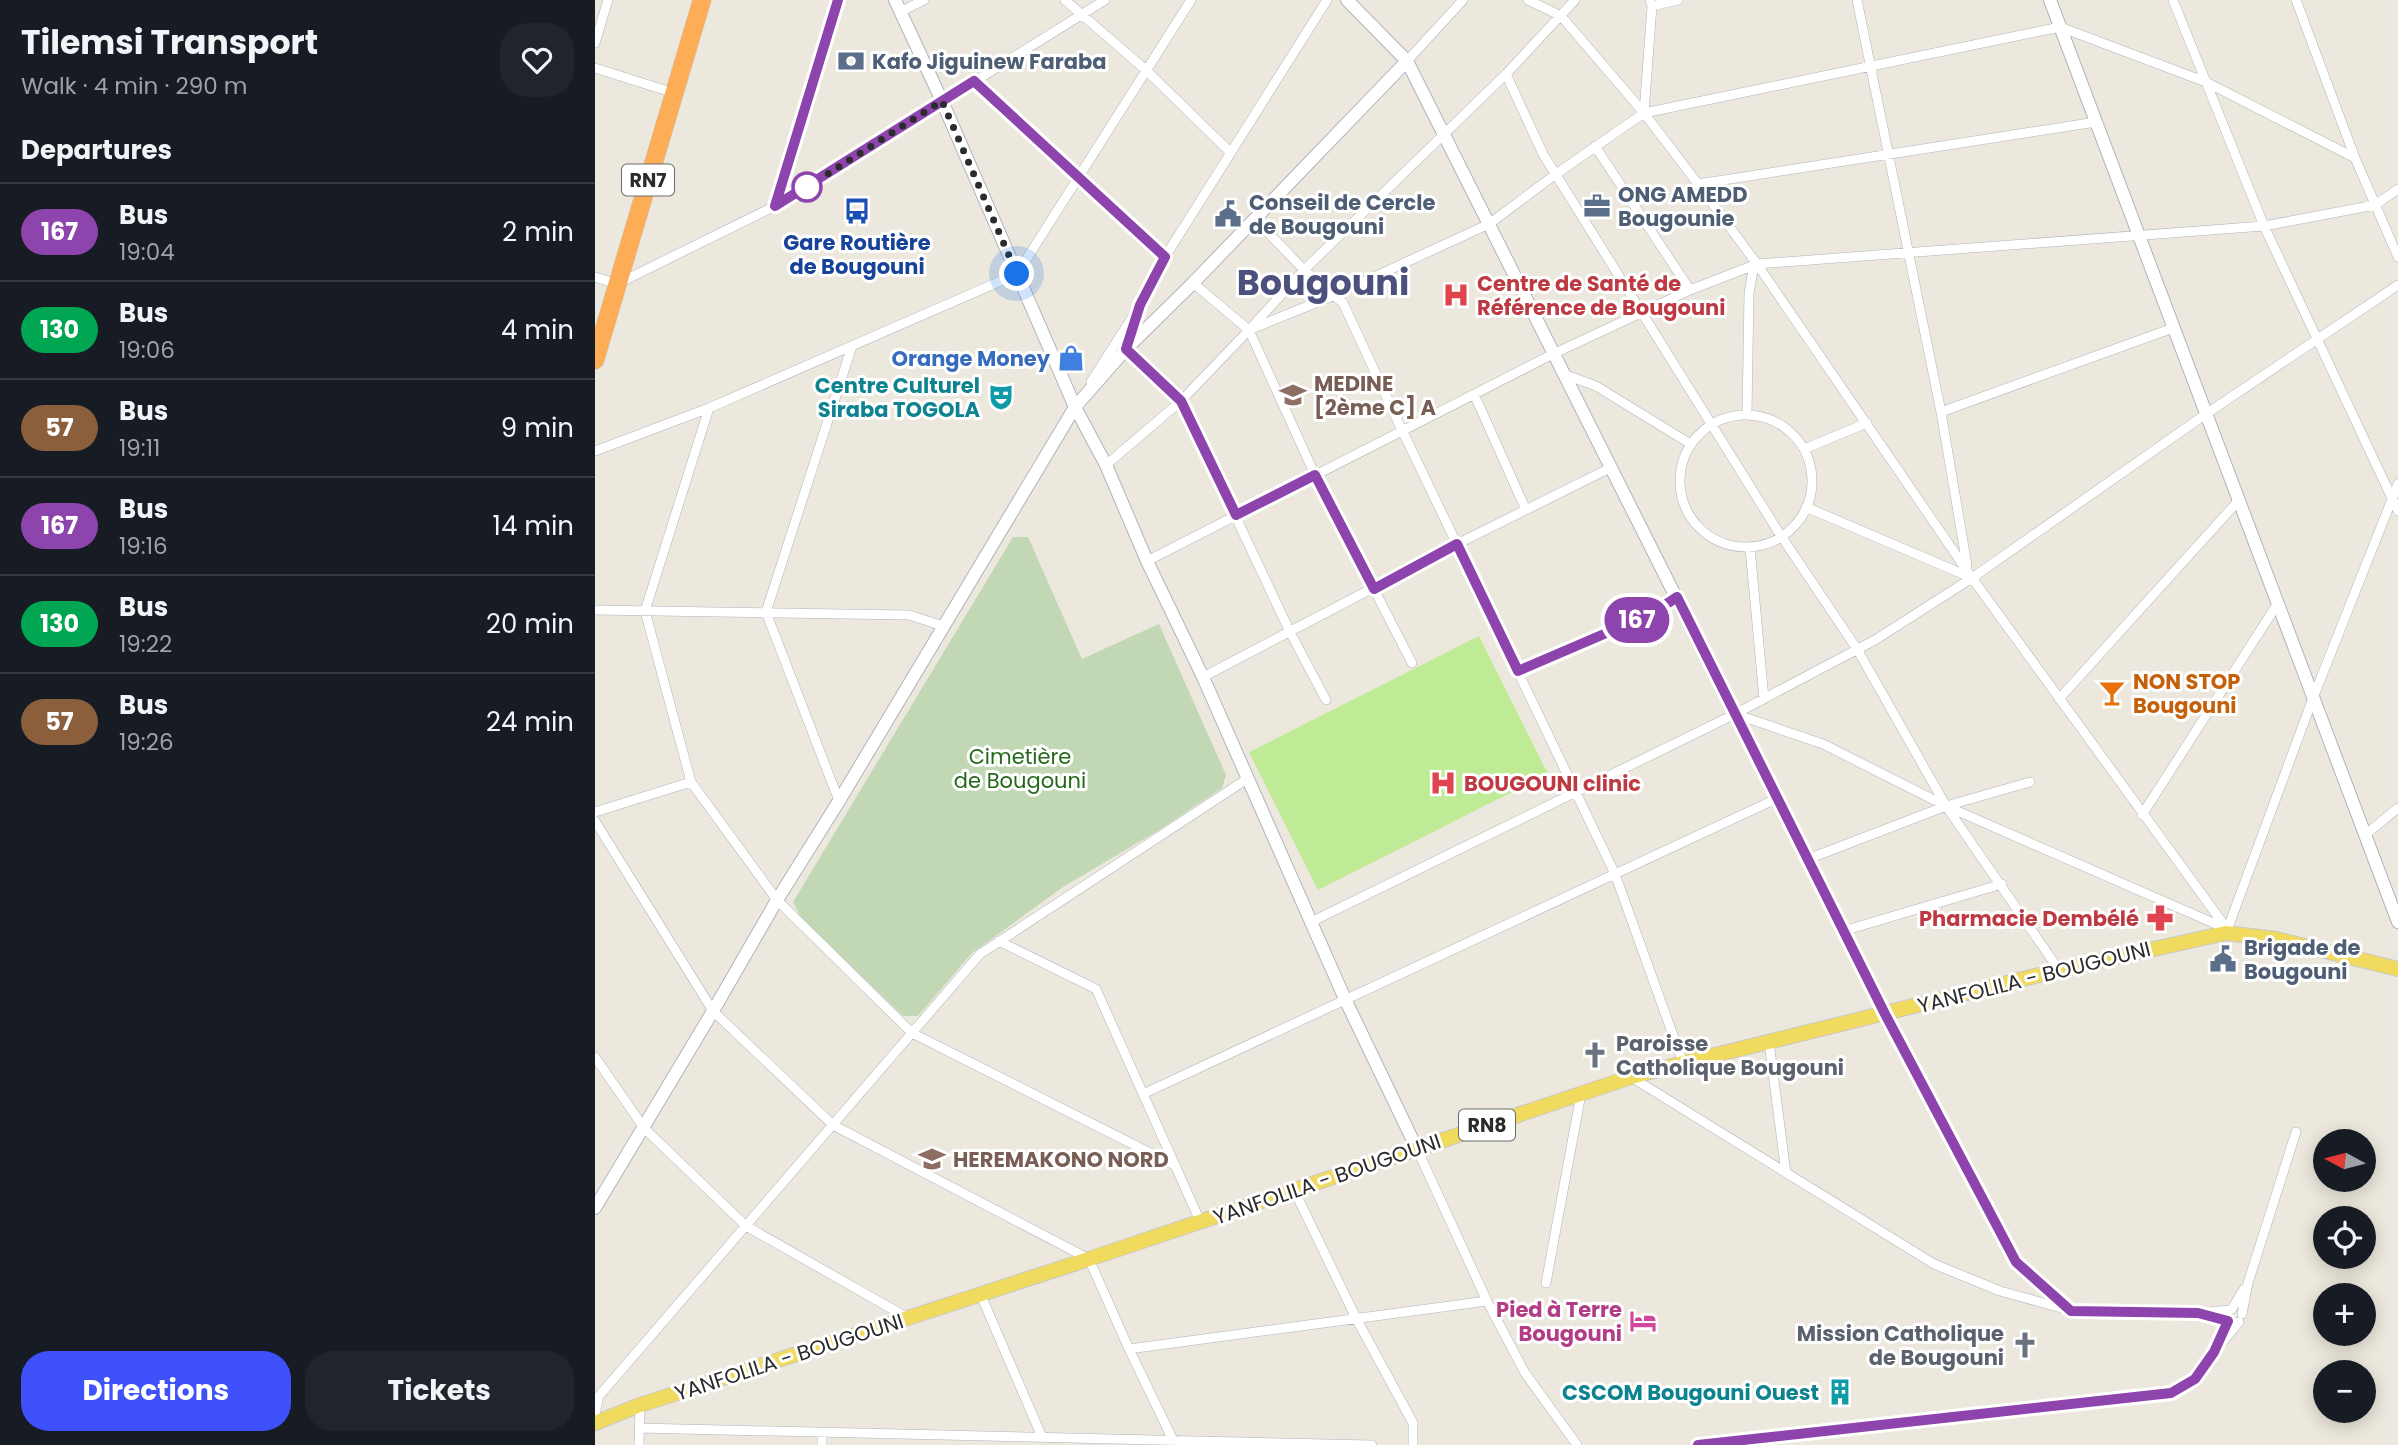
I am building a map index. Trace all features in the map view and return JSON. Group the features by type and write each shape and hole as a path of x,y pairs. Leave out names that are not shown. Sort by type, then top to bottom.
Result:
{"highway":[{"name":"RN7","path":"595,360 702,0"}],"main road":[{"name":"YANFOLILA - BOUGOUNI","path":"595,1423 640,1405 1089,1259 1631,1077 1683,1063 2226,931 2276,939 2398,969"}],"street":[{"path":"595,43 608,0"},
{"path":"775,206 838,0"},
{"path":"924,0 897,6 942,101 1075,407 1106,465 1345,999 1487,1301 1525,1373 1577,1445"},
{"path":"1065,0 1147,71 1230,152"},
{"path":"595,277 617,284 775,206 1105,0"},
{"path":"595,452 709,408 1017,274 1191,0"},
{"path":"595,1208 777,900 1075,407 1140,305 1165,257 1327,0"},
{"path":"1347,0 1407,61 1885,1014 2016,1262 2071,1311"},
{"path":"1075,407 1126,349 1255,219 1463,0"},
{"path":"1528,0 1561,16 1644,113 1698,184 1867,422 1970,574 2226,931"},
{"path":"1106,465 1181,401 1304,270 1506,74 1575,0"},
{"path":"1644,113 1651,3 1678,0"},
{"path":"1857,0 1941,412 1970,574"},
{"path":"2050,0 2398,922"},
{"path":"2173,0 2264,226 2398,511"},
{"path":"2296,0 2354,158 2398,257"},
{"path":"1249,330 1335,295 1489,224 1644,113 2060,27 2206,82 2354,158"},
{"path":"595,68 674,93"},
{"path":"1506,74 1543,154 1781,536 1857,649 1946,806 2059,970"},
{"path":"974,81 1165,257"},
{"path":"1698,184 2096,122"},
{"path":"1595,146 1691,290"},
{"path":"1147,561 1553,354 1691,290 1756,265 2264,226 2375,205 2398,189"},
{"path":"1255,219 1304,270 1343,303 1615,874 1683,1063"},
{"path":"1747,414 1749,293 1756,265"},
{"path":"1193,283 1249,330 1315,475 1412,663"},
{"path":"1311,922 1735,714 1857,649 2398,285"},
{"path":"1126,349 1140,305"},
{"path":"1941,412 2173,328"},
{"path":"839,801 766,612 852,346"},
{"path":"1126,349 1181,401 1290,632 1326,700"},
{"path":"1566,375 1596,386 1689,443"},
{"path":"1474,394 1526,510"},
{"path":"709,408 645,611 691,782 777,900 912,1033 1176,1166"},
{"path":"1747,414 1774,420 1795,436 1811,467 1812,491 1794,526 1770,543 1749,548 1728,545 1709,537 1688,514 1679,484 1689,443 1706,427 1731,415 1747,414"},
{"path":"1804,449 1867,422"},
{"path":"1203,677 1457,544 1612,467"},
{"path":"2226,931 2313,698 2398,484"},
{"path":"2059,699 2239,500"},
{"path":"1806,507 1970,574"},
{"path":"1749,548 1764,699"},
{"path":"1518,671 1653,613 1677,597"},
{"path":"2142,815 2277,603"},
{"path":"595,610 909,615 943,626"},
{"path":"1735,714 1823,744 1946,806 2226,931"},
{"path":"595,1414 599,1396 980,954 1248,779"},
{"path":"595,812 691,782"},
{"path":"1808,859 1946,806 2030,782"},
{"path":"1143,1094 1777,798"},
{"path":"2365,835 2398,808"},
{"path":"595,821 713,1012 833,1125 1089,1259 1173,1440"},
{"path":"1843,930 2001,884"},
{"path":"999,941 1095,989 1201,1221"},
{"path":"1769,1042 1786,1173"},
{"path":"595,1057 643,1128 745,1226 909,1318"},
{"path":"1631,1077 1934,1264 2000,1291 2071,1311 2198,1313 2238,1310 2240,1318"},
{"path":"1546,1283 1581,1094"},
{"path":"1698,1445 2171,1393 2195,1379 2240,1318 2248,1283 2296,1132"},
{"path":"1294,1190 1357,1320 1413,1423 1413,1445"},
{"path":"2214,1352 2228,1321 2227,1315 2248,1283"},
{"path":"980,1293 1042,1437"},
{"path":"1129,1349 1487,1301"},
{"path":"2198,1313 2233,1324 2240,1318"},
{"path":"639,1445 640,1405"},
{"path":"639,1428 1042,1437 1119,1442 1173,1440 1372,1445"},
{"path":"822,1432 822,1445"},
{"path":"911,1434 911,1445"}],"green space":[{"name":"Cimetière de Bougouni","path":"1013,537 1028,537 1082,659 1159,624 1226,775 1222,788 1159,830 1063,887 972,953 918,1016 903,1016 800,916 793,902"},
{"path":"1479,636 1548,774 1318,890 1249,752"}],"bus line":[{"name":"167","path":"838,0 775,206 974,81 1165,257 1140,305 1126,349 1181,401 1236,515 1315,475 1374,589 1457,544 1518,671 1653,613 1677,597 1885,1014 2016,1262 2071,1311 2198,1313 2228,1321 2214,1352 2195,1379 2171,1393 1698,1445"}],"place":[{"name":"Kafo Jiguinew Faraba","path":"851,61"},
{"name":"ONG AMEDD Bougounie","path":"1597,206"},
{"name":"Gare Routière de Bougouni","path":"857,211"},
{"name":"Conseil de Cercle de Bougouni","path":"1228,214"},
{"name":"Centre de Santé de Référence de Bougouni","path":"1456,295"},
{"name":"Orange Money","path":"1071,358"},
{"name":"MEDINE [2ème C] A","path":"1293,395"},
{"name":"Centre Culturel Siraba TOGOLA","path":"1001,397"},
{"name":"NON STOP Bougouni","path":"2112,693"},
{"name":"BOUGOUNI clinic","path":"1443,783"},
{"name":"Pharmacie Dembélé","path":"2160,918"},
{"name":"Brigade de Bougouni","path":"2223,959"},
{"name":"Paroisse Catholique Bougouni","path":"1595,1055"},
{"name":"HEREMAKONO NORD","path":"932,1159"},
{"name":"Pied à Terre Bougouni","path":"1643,1321"},
{"name":"Mission Catholique de Bougouni","path":"2025,1345"},
{"name":"CSCOM Bougouni Ouest","path":"1840,1392"}],"district":[{"name":"Bougouni","path":"1323,282"}],"route":[{"path":"807,187 942,101 1017,274"}]}
